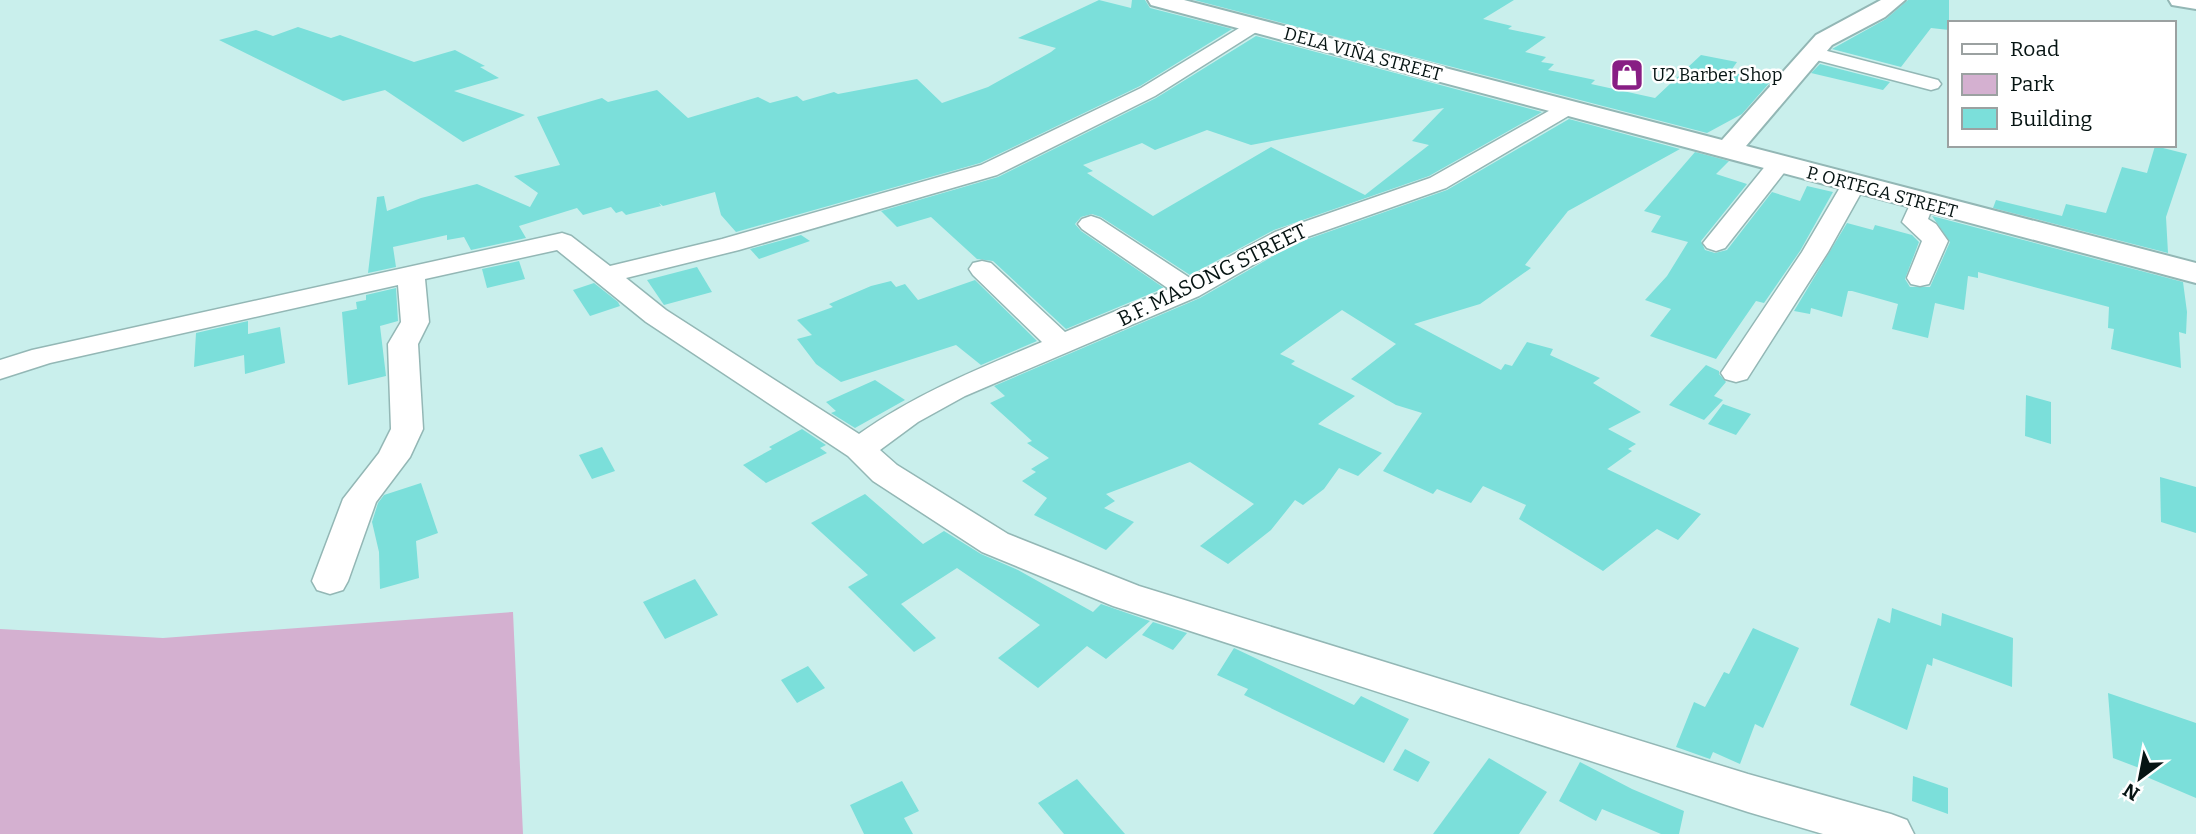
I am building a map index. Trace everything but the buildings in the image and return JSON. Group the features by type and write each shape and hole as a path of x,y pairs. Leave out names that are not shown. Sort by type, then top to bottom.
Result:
{"street":[{"name":"DELA VIÑA STREET","path":"1159,0 1568,108"},
{"path":"1727,150 1812,53 1838,30 1876,13 1894,0"},
{"path":"2180,0 2196,3"},
{"path":"607,275 743,242 989,170 1148,92 1254,25"},
{"path":"1812,53 1931,84"},
{"name":"P. ORTEGA STREET","path":"1568,108 2196,273"},
{"name":"B.F. MASONG STREET","path":"860,449 907,415 942,397 1189,290 1284,237 1438,183 1568,108"},
{"path":"1716,243 1779,164"},
{"path":"1736,373 1815,252 1854,184"},
{"path":"1920,278 1934,241 1927,229 1914,222 1922,202"},
{"path":"1091,224 1189,290"},
{"path":"0,370 42,356 562,242 656,316 860,449 884,473 995,543 1126,597 1748,793 1891,834"},
{"path":"982,269 1061,345"},
{"path":"330,581 360,499 394,457 407,429 403,344 415,322 411,274"}],"green space":[{"path":"513,612 523,834 0,834 0,629 163,638"}],"place":[{"name":"U2 Barber Shop","path":"1627,75"}]}
